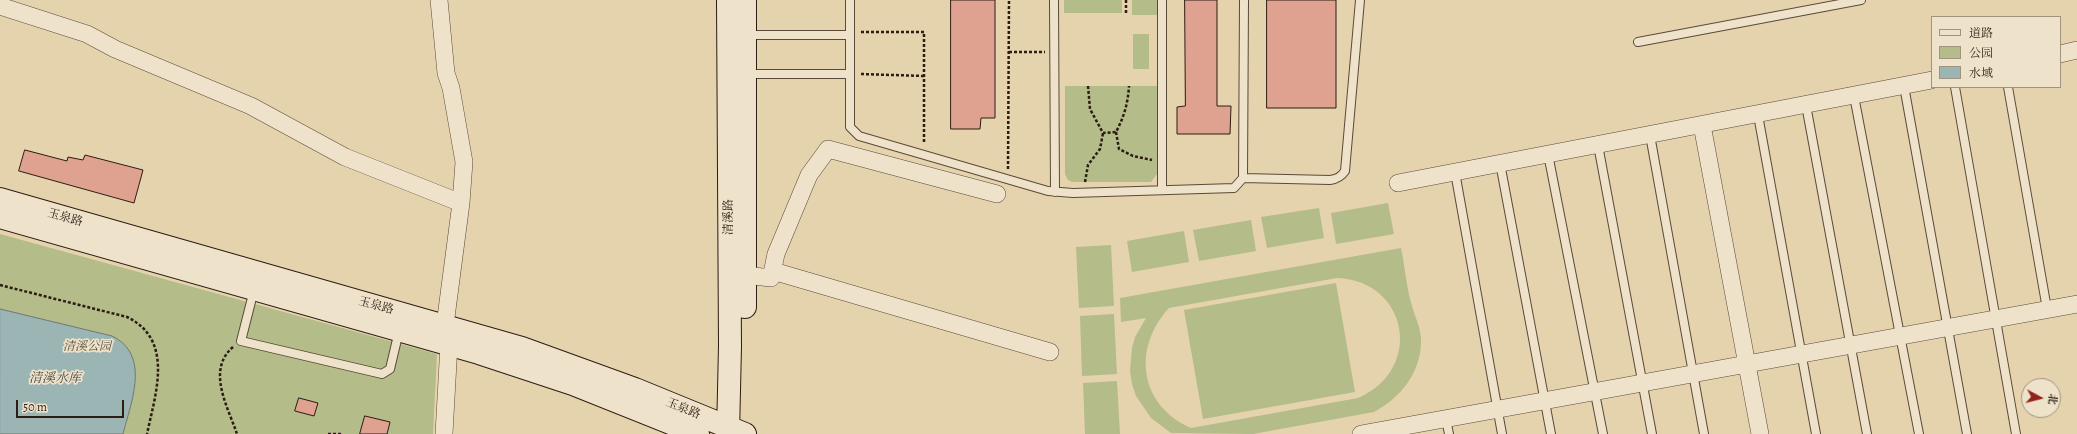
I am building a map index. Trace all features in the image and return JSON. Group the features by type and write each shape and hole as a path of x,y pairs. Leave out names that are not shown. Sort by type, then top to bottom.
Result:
{"main road":[{"name":"清溪路","path":"728,0 730,346 737,432"},
{"name":"清溪路","path":"737,432 745,275 745,0"},
{"name":"玉泉路","path":"0,199 447,334 579,368 737,432"},
{"name":"玉泉路","path":"0,217 399,330 447,334 698,434"}],"street":[{"path":"439,0 446,73 451,88 464,153 461,204 447,334 444,434"},
{"path":"0,6 87,34 114,49 251,106 345,157 461,204"},
{"path":"2061,54 2077,50"},
{"path":"1398,183 1931,80"},
{"path":"1702,125 1760,434"},
{"path":"745,275 771,278 776,254 809,175 828,149 997,194"},
{"path":"773,271 1050,352"},
{"path":"1361,434 1447,426 1498,409 2077,304"}],"lane":[{"path":"850,0 850,127 859,136 1008,180 1055,192 1085,193 1234,188 1243,178 1244,0"},
{"path":"1054,0 1055,192"},
{"path":"1162,0 1162,190"},
{"path":"1243,178 1335,180 1345,171 1360,0"},
{"path":"1638,42 1861,0"},
{"path":"745,35 850,34"},
{"path":"745,74 850,74"},
{"path":"1904,86 1967,434"},
{"path":"1955,88 2016,434"},
{"path":"2008,88 2047,310"},
{"path":"1854,96 1919,434"},
{"path":"1806,105 1867,434"},
{"path":"1758,114 1816,434"},
{"path":"1650,135 1704,434"},
{"path":"1598,145 1652,434"},
{"path":"1548,154 1603,434"},
{"path":"1500,163 1551,434"},
{"path":"1455,172 1502,434"},
{"path":"254,290 241,341 382,374 390,369 399,330"}],"path":[{"path":"1008,180 1009,0"},
{"path":"1126,0 1126,15"},
{"path":"850,34 924,32 924,155"},
{"path":"1009,52 1054,52"},
{"path":"850,74 924,76"},
{"path":"1085,193 1088,165 1100,149 1103,133 1090,109 1088,86"},
{"path":"1130,86 1126,108 1116,132 1120,150 1146,159 1162,160"},
{"path":"1103,133 1116,132"},
{"path":"0,285 127,317 144,329 156,352 159,374 146,434"},
{"path":"238,434 222,390 220,373 223,357 241,341"},
{"path":"328,434 342,434"}],"green space":[{"path":"1064,0 1122,0 1122,13 1064,13"},
{"path":"1132,0 1157,0 1157,15 1132,15"},
{"path":"1133,34 1149,34 1149,69 1133,69"},
{"path":"1065,86 1157,86 1157,174 1151,182 1072,182 1068,180 1065,174"},
{"path":"1388,203 1394,234 1336,244 1331,213"},
{"path":"1319,208 1324,238 1267,248 1261,217"},
{"path":"1251,220 1256,251 1199,261 1193,230"},
{"path":"1184,231 1189,262 1132,272 1127,241"},
{"name":"清溪公园","path":"0,234 437,354 433,434 0,434"},
{"path":"1111,245 1114,306 1079,308 1076,247"},
{"path":"1401,248 1410,299 1419,326 1421,338 1418,361 1414,372 1401,391 1384,406 1374,412 1253,434 1171,433 1151,418 1136,396 1130,371 1132,348 1135,337 1146,318 1121,322 1120,298","holes":["1337,278 1361,283 1380,294 1393,310 1399,329 1399,349 1393,368 1379,385 1358,398 1191,428 1174,418 1160,405 1151,390 1147,374 1146,357 1150,340 1157,324 1169,308"]},
{"path":"1336,283 1355,392 1203,419 1184,310"},
{"path":"1114,314 1117,374 1082,376 1080,316"},
{"path":"1117,381 1120,434 1085,434 1083,383"}],"water":[{"name":"清溪水库","path":"0,309 112,336 124,344 131,355 135,367 135,380 123,434 0,434"}],"building":[{"path":"951,0 995,0 995,118 981,118 980,129 951,129"},
{"path":"1185,0 1217,0 1217,106 1231,106 1230,134 1177,134 1177,107 1185,106"},
{"path":"1267,0 1336,0 1336,108 1267,108"},
{"path":"25,150 67,161 68,157 83,160 85,155 143,170 134,203 19,171"},
{"path":"299,398 318,403 314,416 295,411"},
{"path":"365,416 390,422 387,434 360,434"}]}
